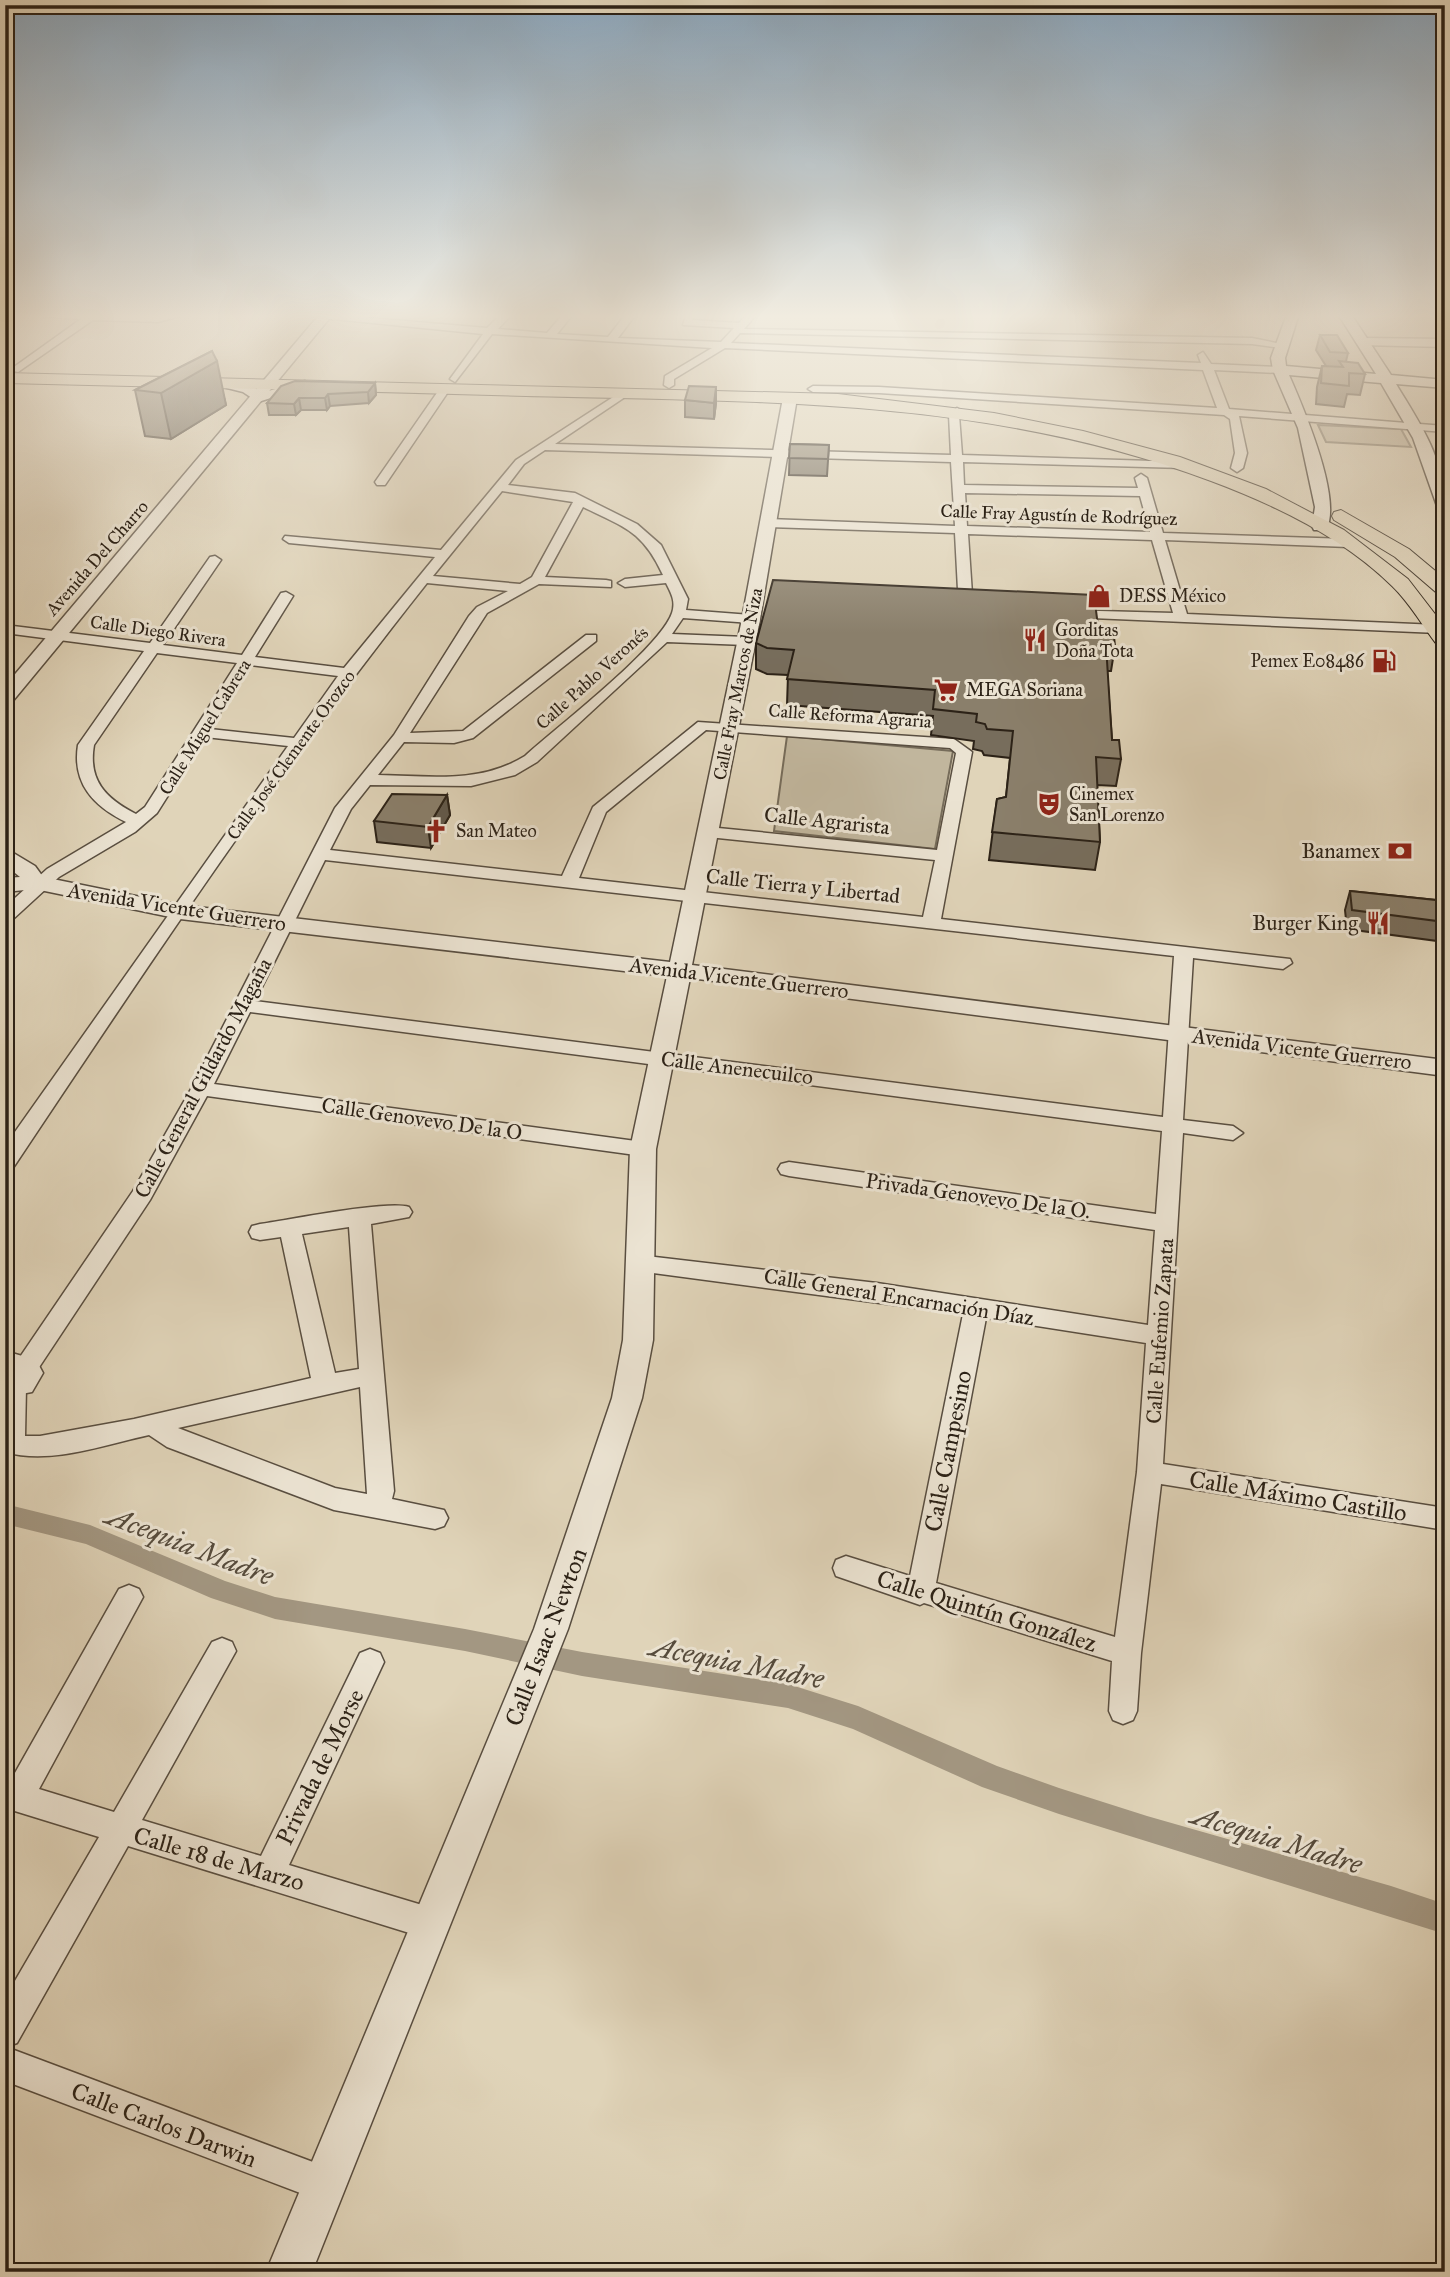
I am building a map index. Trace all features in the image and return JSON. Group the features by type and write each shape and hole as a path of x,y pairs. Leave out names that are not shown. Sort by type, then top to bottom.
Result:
{"main road":[{"path":"1007,420 1059,430 1137,457 1184,465 1322,516 1383,540 1445,590"},
{"path":"1067,420 1162,443 1237,468 1322,516 1348,543 1389,573 1414,597 1441,635"},
{"path":"1302,420 1322,516"},
{"path":"1411,420 1440,474 1445,506"}],"street":[{"name":"Avenida Del Charro","path":"5,698 239,420"},
{"path":"381,482 424,420"},
{"name":"Calle José Clemente Orozco","path":"5,1163 86,1043 348,673 520,462 586,420"},
{"name":"Calle Fray Marcos de Niza","path":"679,970 746,641 751,619 762,598 768,523 785,420"},
{"path":"954,420 966,609"},
{"path":"1236,420 1241,453 1237,468"},
{"path":"1353,420 1445,429"},
{"path":"542,447 595,455 1137,457 1181,618"},
{"path":"499,487 558,493 580,501 645,535 655,545 680,591 679,614 751,619"},
{"path":"959,489 1146,492"},
{"path":"532,584 580,501"},
{"name":"Calle Fray Agustín de Rodríguez","path":"768,523 1348,543"},
{"path":"289,539 444,554"},
{"path":"138,822 99,798 86,778 81,762 94,731 215,560"},
{"path":"625,583 672,578"},
{"path":"425,579 606,584"},
{"name":"Calle General Gildardo Magaña","path":"14,1370 142,1195 201,1089 317,854 343,808 400,737 474,619 495,602 532,584"},
{"name":"Calle Miguel Cabrera","path":"5,917 38,883 138,822 162,798 199,732 286,596"},
{"path":"1046,612 1441,635"},
{"name":"Calle Pablo Veronés","path":"365,780 471,781 500,776 531,759 666,638 679,614"},
{"name":"Calle Diego Rivera","path":"5,629 150,650 348,673"},
{"path":"400,737 454,738 468,735 591,638"},
{"path":"666,638 746,641"},
{"name":"Calle Reforma Agraria","path":"569,881 594,817 607,802 696,728 711,725 954,744 964,752 942,856"},
{"path":"199,732 298,743"},
{"name":"Calle Agrarista","path":"708,832 942,856"},
{"path":"5,854 38,883"},
{"name":"Calle Tierra y Libertad","path":"317,854 1283,963"},
{"path":"931,923 942,856"},
{"name":"Avenida Vicente Guerrero","path":"5,885 38,883 180,912 679,970 1445,1068"},
{"name":"Calle Eufemio Zapata","path":"1123,1711 1127,1653 1150,1472 1175,1125 1184,951"},
{"name":"Calle Isaac Newton","path":"289,2272 527,1692 551,1629 627,1398 638,1340 643,1149 679,970"},
{"name":"Calle Anenecuilco","path":"241,1005 1233,1133"},
{"name":"Calle Genovevo De la O","path":"201,1089 643,1149"},
{"name":"Privada Genovevo De la O.","path":"789,1168 1168,1224"},
{"path":"260,1232 401,1212"},
{"path":"359,1217 381,1491 377,1508"},
{"path":"290,1227 326,1384"},
{"name":"Calle General Encarnación Díaz","path":"638,1263 877,1292 1159,1336"},
{"name":"Calle Campesino","path":"920,1592 976,1309"},
{"path":"14,1370 8,1443 41,1446 153,1425 370,1376"},
{"path":"153,1425 176,1440 334,1499 435,1518"},
{"name":"Calle Máximo Castillo","path":"1150,1472 1445,1519"},
{"name":"Calle Quintín González","path":"846,1568 1127,1653"},
{"path":"12,1795 129,1597"},
{"path":"5,2031 222,1651"},
{"name":"Privada de Morse","path":"269,1873 370,1661"},
{"name":"Calle 18 de Marzo","path":"12,1795 432,1924"},
{"name":"Calle Carlos Darwin","path":"5,2064 324,2184"}],"shaded area":[{"path":"1318,425 1401,429 1411,447 1326,442"},
{"path":"787,736 953,751 935,849 774,831"}],"building":[{"path":"790,444 829,445 828,459 789,458"},
{"name":"MEGA Soriana","path":"773,580 1094,595 1098,626 1113,627 1115,646 1106,645 1112,740 1119,740 1121,759 1096,757 1100,842 992,832 997,799 1006,797 1013,731 987,729 985,724 976,722 977,714 933,709 935,690 787,679 794,650 767,648 756,643"},
{"path":"392,794 447,795 428,827 374,821"},
{"path":"1350,891 1445,901 1445,922 1352,910"}],"waterway":[{"name":"Acequia Madre","path":"5,1514 90,1535 220,1590 275,1608 465,1640 582,1664 788,1696 858,1718 992,1778 1059,1801 1147,1830 1391,1900 1445,1919"}],"place":[{"name":"DESS México","path":"1099,596"},
{"name":"Gorditas Doña Tota","path":"1035,640"},
{"name":"Pemex E08486","path":"1384,661"},
{"name":"MEGA Soriana","path":"946,690"},
{"name":"Cinemex San Lorenzo","path":"1049,804"},
{"name":"San Mateo","path":"436,831"},
{"name":"Banamex","path":"1400,851"},
{"name":"Burger King","path":"1378,923"}]}
